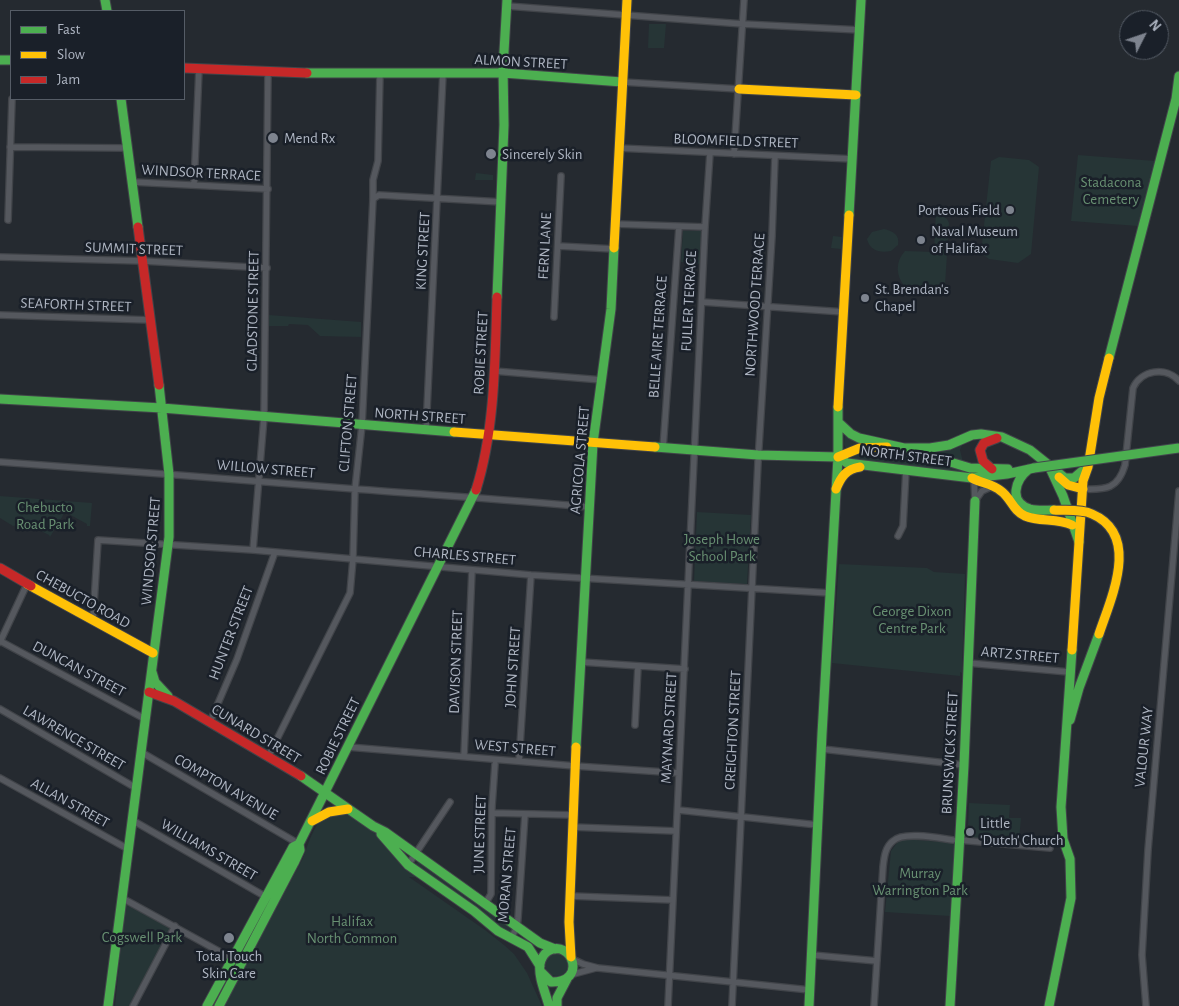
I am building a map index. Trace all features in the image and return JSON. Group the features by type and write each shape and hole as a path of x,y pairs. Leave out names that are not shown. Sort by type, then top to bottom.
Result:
{"main road":[{"name":"AGRICOLA STREET","path":"572,958 569,922 572,815 584,579 593,443 611,309 627,0"},
{"path":"809,1006 861,0"},
{"name":"ROBIE STREET","path":"219,1006 293,847 299,844 326,792 474,497 480,478 488,434 494,372 502,202 503,73 507,3"},
{"name":"ALMON STREET","path":"185,68 268,72 503,73 622,82"},
{"path":"1050,1003 1071,898 1070,859 1063,839 1061,822 1065,732 1083,489 1098,398 1176,98 1179,76"},
{"name":"ALMON STREET","path":"739,88 856,95"},
{"name":"WINDSOR STREET","path":"108,1006 168,544 170,506 170,474 121,100"},
{"name":"NORTH STREET","path":"0,399 162,408 758,455 838,457 860,448 878,446 904,448 970,468 1016,471"},
{"path":"838,422 859,438 904,448 944,446 972,435 981,434 1002,437 1030,450 1064,478 1074,478 1088,467"},
{"path":"993,469 982,461 980,450 988,441 1002,437"},
{"path":"973,478 1179,448"},
{"name":"NORTH STREET","path":"838,457 847,463 973,478"},
{"path":"1047,464 1068,485 1083,489"},
{"path":"1047,464 1063,496 1080,545"},
{"path":"836,489 842,474 848,470 870,466"},
{"path":"1032,468 1018,478 1015,488 1015,495 1023,506 1036,510 1077,511 1090,514 1099,518 1111,528 1120,546 1121,557 1113,592 1065,732"},
{"path":"973,478 1003,491 1014,509 1022,515 1031,518 1060,520 1072,525"},
{"name":"BRUNSWICK STREET","path":"950,1006 956,840 964,765 975,502"},
{"name":"CHEBUCTO ROAD","path":"0,568 153,653"},
{"name":"CUNARD STREET","path":"152,669 156,682 163,692 174,701 326,792 540,943 556,949"},
{"name":"CUNARD STREET","path":"149,692 174,701"},
{"path":"311,821 326,812 349,809"},
{"name":"CUNARD STREET","path":"373,826 408,865 474,911 498,931 528,948 541,970"},
{"name":"ROBIE STREET","path":"207,1006 270,899"},
{"name":"AGRICOLA STREET","path":"556,949 565,937 569,922"},
{"path":"549,1006 541,970 544,954 556,949 567,952 574,964 557,998 557,1006"},
{"path":"541,970 547,980 555,982 569,977"}],"street":[{"path":"734,154 744,0"},
{"path":"507,3 626,16 860,30"},
{"path":"194,185 199,69"},
{"name":"GLADSTONE STREET","path":"253,550 264,416 268,72"},
{"name":"CLIFTON STREET","path":"268,757 350,593 355,489 362,425 374,199 373,180 378,160 380,73"},
{"name":"KING STREET","path":"426,430 443,73"},
{"name":"ALMON STREET","path":"622,82 739,88"},
{"path":"8,220 12,100"},
{"path":"10,146 128,148"},
{"name":"BLOOMFIELD STREET","path":"618,148 853,159"},
{"name":"FULLER TERRACE","path":"694,450 710,153"},
{"name":"NORTHWOOD TERRACE","path":"758,455 775,156"},
{"name":"FERN LANE","path":"554,317 561,176"},
{"name":"WINDSOR TERRACE","path":"133,182 268,189"},
{"path":"374,199 378,195 502,202"},
{"path":"615,224 705,228"},
{"name":"BELLE AIRE TERRACE","path":"663,448 679,227"},
{"path":"558,246 614,249"},
{"name":"SUMMIT STREET","path":"0,257 142,261 267,268"},
{"path":"702,302 844,312"},
{"name":"SEAFORTH STREET","path":"0,315 150,320"},
{"path":"494,372 602,380"},
{"path":"1083,489 1099,490 1114,485 1123,473 1135,382 1145,375 1156,372 1170,374 1179,382"},
{"name":"MAYNARD STREET","path":"668,1006 694,450"},
{"name":"CREIGHTON STREET","path":"732,1006 758,455"},
{"name":"WILLOW STREET","path":"0,462 589,507"},
{"path":"898,536 903,526 906,470"},
{"name":"BRUNSWICK STREET","path":"973,478 975,502"},
{"path":"975,502 982,491 993,486"},
{"name":"VALOUR WAY","path":"1146,1006 1142,955 1148,850 1179,491"},
{"name":"CHARLES STREET","path":"93,620 98,540 253,550 584,579 830,593"},
{"name":"HUNTER STREET","path":"210,722 236,659 275,552"},
{"name":"DAVISON STREET","path":"464,756 472,570"},
{"name":"JOHN STREET","path":"520,761 532,575"},
{"path":"0,641 27,584"},
{"name":"DUNCAN STREET","path":"0,641 145,719"},
{"path":"581,662 684,669"},
{"name":"ARTZ STREET","path":"968,663 1069,672"},
{"path":"635,725 638,666"},
{"name":"LAWRENCE STREET","path":"0,709 136,788"},
{"name":"WEST STREET","path":"348,747 679,773"},
{"path":"822,749 964,765"},
{"name":"COMPTON AVENUE","path":"141,752 299,844"},
{"name":"JUNE STREET","path":"485,904 490,894 495,764"},
{"name":"ALLAN STREET","path":"0,778 128,849"},
{"path":"408,865 450,802"},
{"path":"678,810 818,825"},
{"path":"493,813 572,815"},
{"name":"MORAN STREET","path":"511,938 517,927 525,814"},
{"name":"WILLIAMS STREET","path":"132,820 270,899"},
{"path":"572,827 676,831"},
{"path":"874,1006 884,855 893,840 900,837 914,836 1050,848"},
{"path":"570,896 672,900"},
{"path":"122,898 234,959"},
{"path":"133,1006 175,926"},
{"path":"812,955 877,961"},
{"path":"572,958 583,964 598,968 810,990"},
{"path":"569,977 598,968"}],"green space":[{"path":"649,24 666,24 664,48 648,48"},
{"name":"Stadacona Cemetery","path":"1078,155 1155,161 1138,226 1071,221"},
{"name":"Porteous Field","path":"999,157 1029,160 1039,167 1031,254 1018,263 989,259 981,253 991,161"},
{"path":"476,173 493,175 493,180 475,180"},
{"path":"936,209 949,223 945,285 941,289 904,286 899,277 898,264 905,251 934,252"},
{"path":"884,229 893,232 898,239 898,245 891,251 883,252 873,249 868,243 867,239 872,232"},
{"path":"683,231 702,231 700,264 681,262"},
{"path":"833,236 842,237 841,249 831,248"},
{"path":"269,315 361,322 361,337 320,336 308,325 269,326"},
{"path":"845,433 865,444 846,449 844,444"},
{"path":"964,440 960,450 963,462 933,453 933,451"},
{"path":"864,452 915,457 963,469 962,472 847,459 856,453"},
{"name":"Chebucto Road Park","path":"0,496 92,503 90,526 65,512 50,537 25,523 13,526 0,518"},
{"name":"Joseph Howe School Park","path":"697,512 751,515 747,584 694,581"},
{"name":"George Dixon Centre Park","path":"839,564 927,568 934,572 965,574 962,673 960,672 960,676 832,663"},
{"path":"969,803 1010,805 1009,818 1021,818 1019,841 973,838 973,826 968,825"},
{"name":"Halifax North Common","path":"346,813 380,836 417,877 409,877 485,930 514,954 527,973 542,1006 224,1006 302,860 315,828 319,822 329,815"},
{"name":"Murray Warrington Park","path":"904,839 955,843 950,916 885,912 891,851 897,843"},
{"path":"418,862 512,927 513,930 505,932 415,864"},
{"name":"Cogswell Park","path":"125,904 171,928 129,1006 115,1006"},
{"path":"557,952 562,953 568,959 568,969 562,975 557,976 552,975 546,969 545,964 546,959 552,953"}],"traffic: fast":[{"path":"105,0 107,10"},
{"path":"497,297 504,125 503,69 507,0"},
{"path":"849,215 861,0"},
{"path":"0,60 10,60"},
{"path":"307,73 503,73 622,82"},
{"path":"1109,358 1176,99 1179,76"},
{"path":"121,100 138,227"},
{"path":"576,747 593,443 611,309 614,248"},
{"path":"108,1006 169,537 169,474 159,385"},
{"path":"0,399 162,408 454,432"},
{"path":"809,1006 838,457 838,407"},
{"path":"838,422 851,434 859,438 904,448 930,448 949,445 972,435 981,434 1002,437 1030,450 1065,478 1074,478 1087,467"},
{"path":"655,447 758,455 838,457 847,463 972,478 1007,474 1034,468"},
{"path":"1034,468 1179,448"},
{"path":"914,451 970,468 1008,469"},
{"path":"1050,468 1063,496 1079,542"},
{"path":"1029,469 1017,485 1016,496 1019,501 1023,506 1030,509 1054,510"},
{"path":"207,1006 293,847 299,844 476,490"},
{"path":"950,1006 964,765 975,501"},
{"path":"1070,720 1079,688 1099,634"},
{"path":"1049,1006 1071,898 1070,859 1063,839 1061,807 1072,650"},
{"path":"152,672 155,682 168,696"},
{"path":"301,776 373,826 385,832 540,943 555,949"},
{"path":"381,834 408,865 474,911 498,931 528,947 540,966"},
{"path":"219,1006 294,863 300,850 299,844"},
{"path":"542,973 551,982 570,976 573,969 569,955 564,950 557,949 548,951 541,960 540,974 549,1006"},
{"path":"557,1006 557,998 567,979"}],"traffic: slow":[{"path":"614,248 627,0"},
{"path":"739,89 856,95"},
{"path":"838,407 849,215"},
{"path":"1072,650 1083,481 1088,467 1099,398 1109,358"},
{"path":"454,432 655,447"},
{"path":"838,457 860,448 887,447"},
{"path":"836,489 845,474 860,467"},
{"path":"1059,477 1068,485 1083,489"},
{"path":"972,478 998,489 1025,516 1060,521 1072,525"},
{"path":"1054,510 1088,512 1107,524 1115,537 1119,552 1118,568 1115,586 1099,634"},
{"path":"27,584 153,653"},
{"path":"571,957 569,922 576,747"},
{"path":"312,821 329,812 348,809"}],"traffic: jam":[{"path":"185,68 307,73"},
{"path":"138,227 159,385"},
{"path":"476,490 487,443 493,395 497,297"},
{"path":"992,469 983,461 980,450 984,443 997,438"},
{"path":"0,568 31,586"},
{"path":"149,692 174,701 301,776"}],"place":[{"name":"Mend Rx","path":"273,138"},
{"name":"Sincerely Skin","path":"491,154"},
{"name":"Porteous Field","path":"1010,210"},
{"name":"Naval Museum of Halifax","path":"921,240"},
{"name":"St. Brendan's Chapel","path":"865,298"},
{"name":"Little 'Dutch' Church","path":"970,832"},
{"name":"Total Touch Skin Care","path":"229,938"}]}
